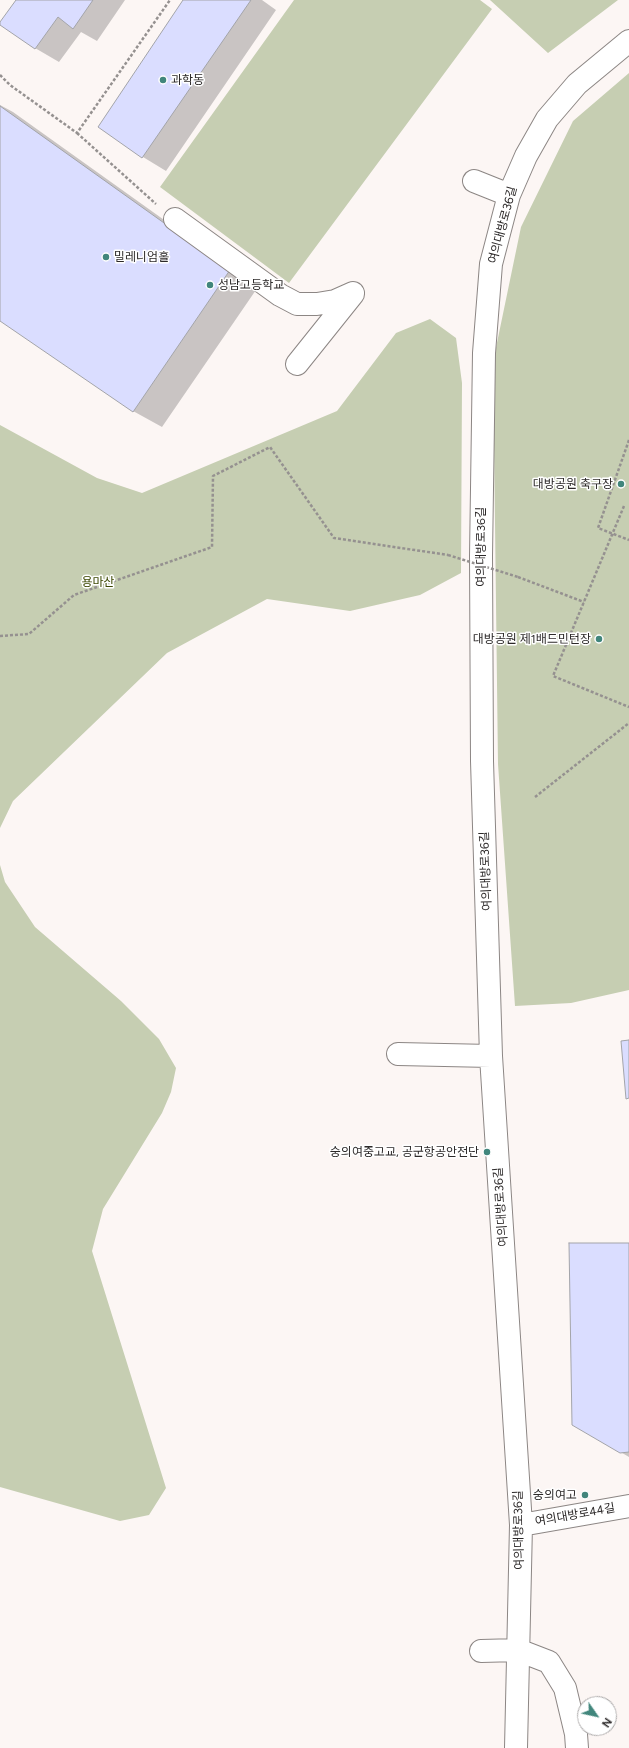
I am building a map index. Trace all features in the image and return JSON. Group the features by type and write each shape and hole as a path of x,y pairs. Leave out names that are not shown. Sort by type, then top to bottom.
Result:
{"street":[{"name":"여의대방로36길","path":"516,1748 521,1524 492,1056 482,753 481,556 484,361 491,264 509,195 526,156 547,119 577,84 629,41"},
{"path":"474,181 509,195"},
{"path":"175,219 280,295 297,304 335,302 353,293 297,364"},
{"path":"398,1054 492,1056"},
{"name":"여의대방로44길","path":"521,1524 629,1506"},
{"path":"481,1651 518,1650 549,1662 565,1688 576,1734 577,1748"}],"path":[{"path":"77,134 170,0"},
{"path":"0,75 10,85 77,134 146,196"},
{"path":"629,440 598,528 629,540"},
{"path":"0,636 28,634 74,595 212,547 213,476 270,447 334,538 448,555 518,577 584,602"},
{"path":"624,506 553,676 629,707"},
{"path":"535,797 629,723"}],"green space":[{"path":"294,0 480,0 492,9 289,283 160,187"},
{"path":"490,0 618,0 548,53"},
{"path":"629,73 629,990 571,1003 515,1006 498,764 493,362 521,227 573,121"},
{"name":"용마산","path":"430,319 456,338 462,383 461,573 420,595 350,611 267,599 167,653 13,801 0,828 0,425 97,478 142,493 337,411 396,333"},
{"path":"0,865 5,882 35,927 121,1001 159,1039 176,1068 171,1092 162,1113 103,1209 92,1251 166,1488 149,1515 120,1521 0,1487"}],"building":[{"path":"16,0 93,0 73,29 58,17 35,49 0,25 0,22"},
{"name":"과학동","path":"183,0 251,0 142,158 98,127"},
{"name":"밀레니엄홀","path":"0,106 230,270 133,412 0,321"},
{"path":"629,1040 629,1098 626,1099 621,1041"},
{"path":"569,1243 629,1243 629,1452 620,1453 572,1425"}],"place":[{"name":"과학동","path":"163,80"},
{"name":"밀레니엄홀","path":"106,257"},
{"name":"성남고등학교","path":"210,285"},
{"name":"대방공원 축구장","path":"621,484"},
{"name":"대방공원 제1배드민턴장","path":"599,639"},
{"name":"숭의여중고교, 공군항공안전단","path":"487,1152"},
{"name":"숭의여고","path":"585,1495"}]}
